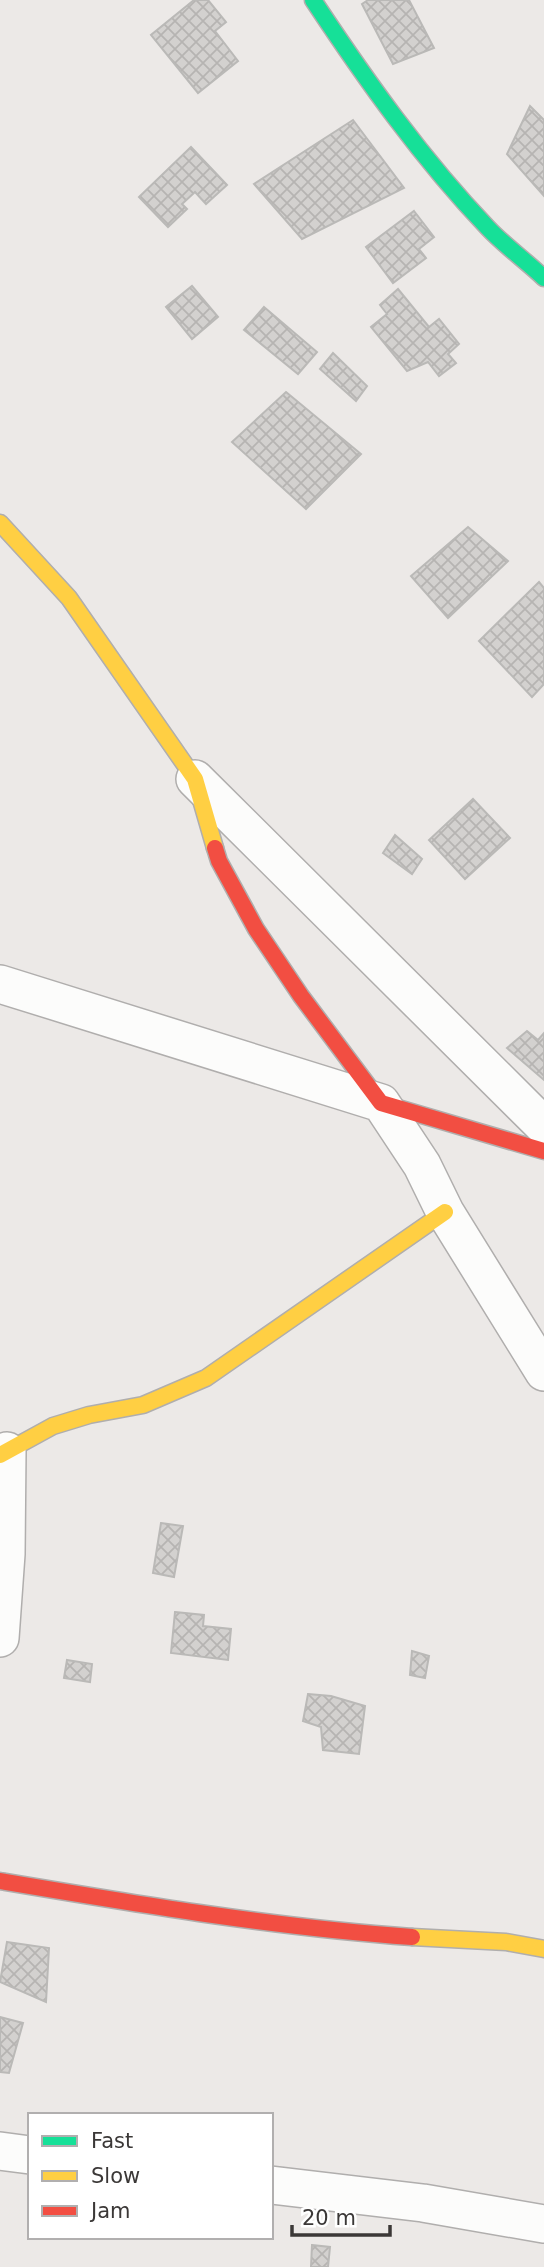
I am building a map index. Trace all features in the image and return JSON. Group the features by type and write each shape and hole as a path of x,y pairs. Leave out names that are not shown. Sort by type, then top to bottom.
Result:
{"street":[{"path":"313,0 346,51 431,161 489,229 544,278"},
{"path":"0,523 69,598 195,779 544,1126"},
{"path":"195,779 219,861 256,929 301,996 381,1103 422,1165 445,1212 544,1372"},
{"path":"0,985 544,1151"},
{"path":"0,1638 6,1554 4,1453 53,1426 89,1415 143,1405 206,1378 445,1212"},
{"path":"0,1881 196,1914 355,1933 506,1942 544,1949"},
{"path":"0,2151 28,2155"},
{"path":"273,2185 423,2203 544,2224"}],"building":[{"path":"194,0 208,0 226,22 215,31 238,61 198,93 151,35"},
{"path":"368,0 409,0 434,48 393,64 362,4"},
{"path":"530,106 544,120 544,196 507,154"},
{"path":"353,120 404,188 302,239 254,184"},
{"path":"191,147 227,185 206,204 195,192 182,204 187,209 168,227 139,197"},
{"path":"414,211 434,237 419,249 426,258 393,283 366,247"},
{"path":"192,286 218,317 192,339 166,307"},
{"path":"398,289 429,327 439,319 459,344 448,354 456,363 439,376 428,362 407,371 371,327 387,314 380,305"},
{"path":"264,307 317,352 298,374 244,330"},
{"path":"333,353 367,386 356,401 320,369"},
{"path":"286,392 361,454 306,509 232,442"},
{"path":"468,527 508,561 448,618 411,576"},
{"path":"539,582 544,588 544,684 532,697 479,641"},
{"path":"473,799 510,838 465,879 429,840"},
{"path":"395,835 422,859 412,874 383,853"},
{"path":"527,1031 538,1040 544,1033 544,1080 507,1048"},
{"path":"161,1523 183,1526 174,1577 153,1573"},
{"path":"175,1612 204,1615 203,1626 231,1629 228,1660 171,1653"},
{"path":"412,1651 429,1656 425,1678 410,1675"},
{"path":"67,1660 92,1664 90,1682 64,1678"},
{"path":"308,1694 331,1696 365,1706 359,1754 323,1750 321,1727 303,1721"},
{"path":"7,1942 49,1948 46,2002 0,1982"},
{"path":"0,2017 23,2023 9,2073 0,2072"},
{"path":"312,2245 330,2247 328,2267 311,2267"}],"traffic: fast":[{"path":"313,0 374,89 440,175 495,235 544,278"}],"traffic: slow":[{"path":"0,523 69,598 195,779 215,848"},
{"path":"0,1455 53,1426 89,1415 143,1405 206,1378 445,1212"},
{"path":"412,1937 506,1942 544,1949"}],"traffic: jam":[{"path":"215,848 219,861 256,929 301,996 381,1103 544,1151"},
{"path":"0,1881 257,1921 412,1937"}]}
